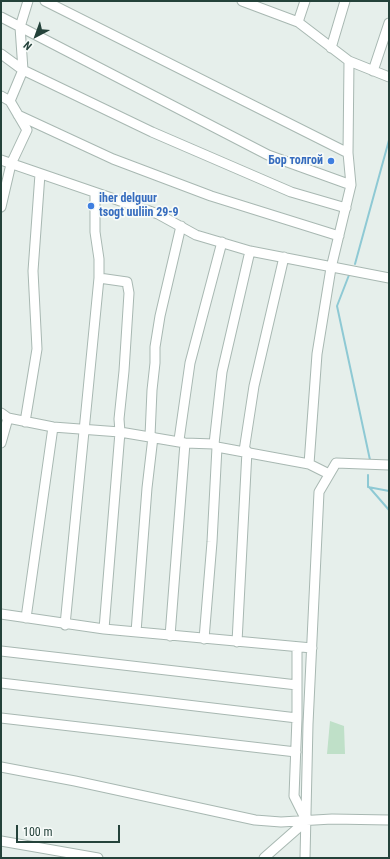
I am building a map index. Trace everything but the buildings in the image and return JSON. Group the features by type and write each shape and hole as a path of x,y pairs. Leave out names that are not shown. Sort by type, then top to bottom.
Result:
{"street":[{"path":"10,101 23,70 20,27 28,1"},
{"path":"45,1 348,153"},
{"path":"242,1 298,22 349,61 389,77"},
{"path":"298,22 305,1"},
{"path":"331,48 345,1"},
{"path":"1,17 268,155 351,185"},
{"path":"373,71 389,23"},
{"path":"1,54 23,70 152,132 291,192 346,208"},
{"path":"309,464 317,354 331,268 351,185 348,153 349,61"},
{"path":"1,96 10,101 27,130 11,164 1,207"},
{"path":"18,115 113,159 211,196 339,236"},
{"path":"1,160 158,214 196,235 250,251 331,268 389,278"},
{"path":"25,422 37,349 33,272 40,174"},
{"path":"65,625 99,278 99,259 95,232 95,193"},
{"path":"136,632 151,436 152,390 155,363 154,347 181,226"},
{"path":"170,636 182,442 190,363 222,242"},
{"path":"204,639 212,542 215,446 222,372 250,251"},
{"path":"237,642 246,451 254,386 284,257"},
{"path":"99,278 127,282 128,287 124,371 119,419 120,432 104,629"},
{"path":"1,443 5,415 25,422 53,427 120,432 246,451 309,464 329,474"},
{"path":"26,618 53,427"},
{"path":"305,858 319,492 336,463 389,465"},
{"path":"1,614 65,625 170,636 312,648"},
{"path":"297,647 297,718 294,796 306,821"},
{"path":"1,651 297,685"},
{"path":"1,683 297,718"},
{"path":"1,718 296,752"},
{"path":"1,767 75,781 255,820 281,822 389,820"},
{"path":"264,858 306,821"},
{"path":"1,841 98,858"}],"green space":[{"path":"330,721 344,726 345,754 327,754"}],"waterway":[{"path":"355,264 389,140"},
{"path":"349,275 337,306 370,460"},
{"path":"368,475 368,487 389,491"},
{"path":"369,487 389,510"}],"place":[{"name":"Бор толгой","path":"331,161"},
{"name":"iher delguur tsogt uuliin 29-9","path":"91,206"}]}
